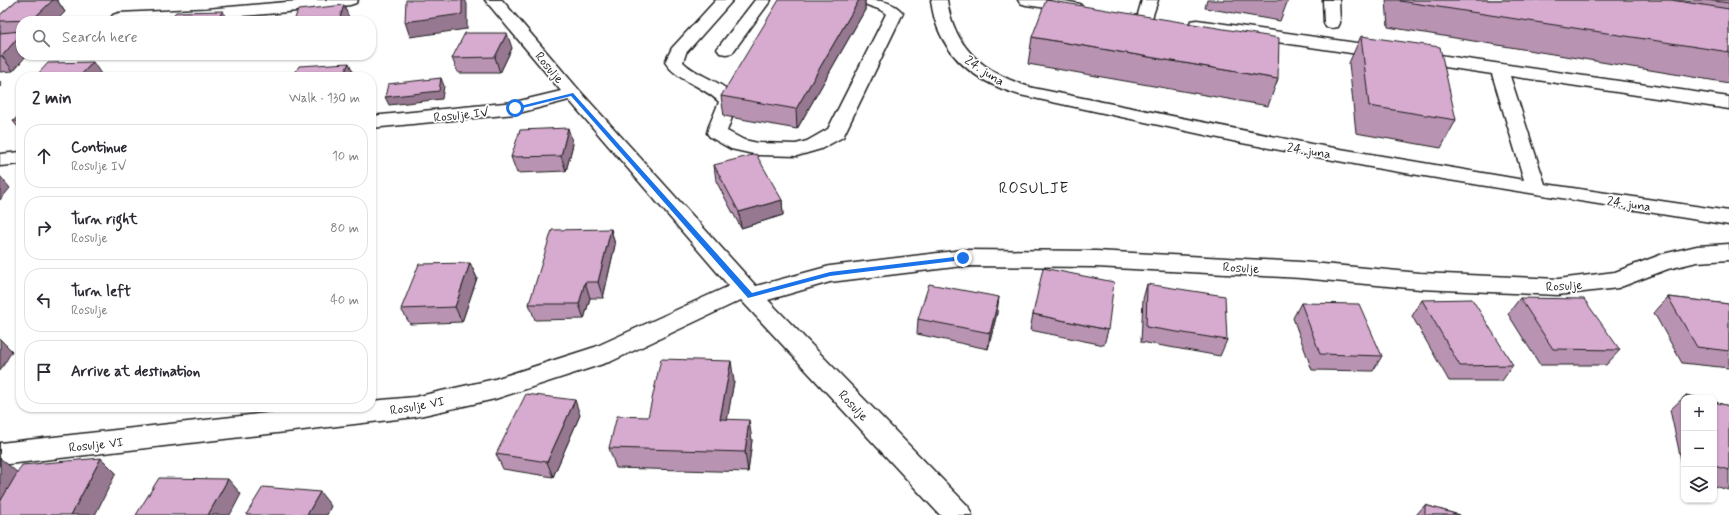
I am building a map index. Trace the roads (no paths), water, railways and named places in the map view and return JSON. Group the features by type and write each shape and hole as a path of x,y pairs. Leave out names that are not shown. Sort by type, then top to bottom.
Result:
{"street":[{"path":"194,16 297,7 350,0"},
{"name":"Rosulje","path":"493,0 573,94 747,292 958,515"},
{"path":"725,0 678,52 674,62 677,67 718,90 729,100 718,126 717,133 738,145 758,149 797,150 814,145 836,133 895,14 888,6 868,0"},
{"path":"726,49 763,0"},
{"name":"24. juna","path":"939,0 940,18 949,38 964,59 1004,84 1045,96 1284,146 1536,188 1729,218"},
{"path":"1026,0 1093,10"},
{"path":"1145,18 1150,0"},
{"path":"1331,0 1332,23"},
{"path":"1184,23 1729,102"},
{"path":"1500,68 1536,188"},
{"name":"Rosulje IV","path":"376,122 515,108 573,94"},
{"path":"0,160 16,158"},
{"name":"Rosulje","path":"747,292 830,274 963,258 1096,259 1301,270 1420,280 1558,287 1618,280 1663,262 1697,254 1729,252"},
{"name":"Rosulje VI","path":"376,411 415,407 488,391 603,354 747,292"},
{"name":"Rosulje VI","path":"0,454 371,412"}],"district":[{"name":"ROSULJE","path":"1034,188"}]}
